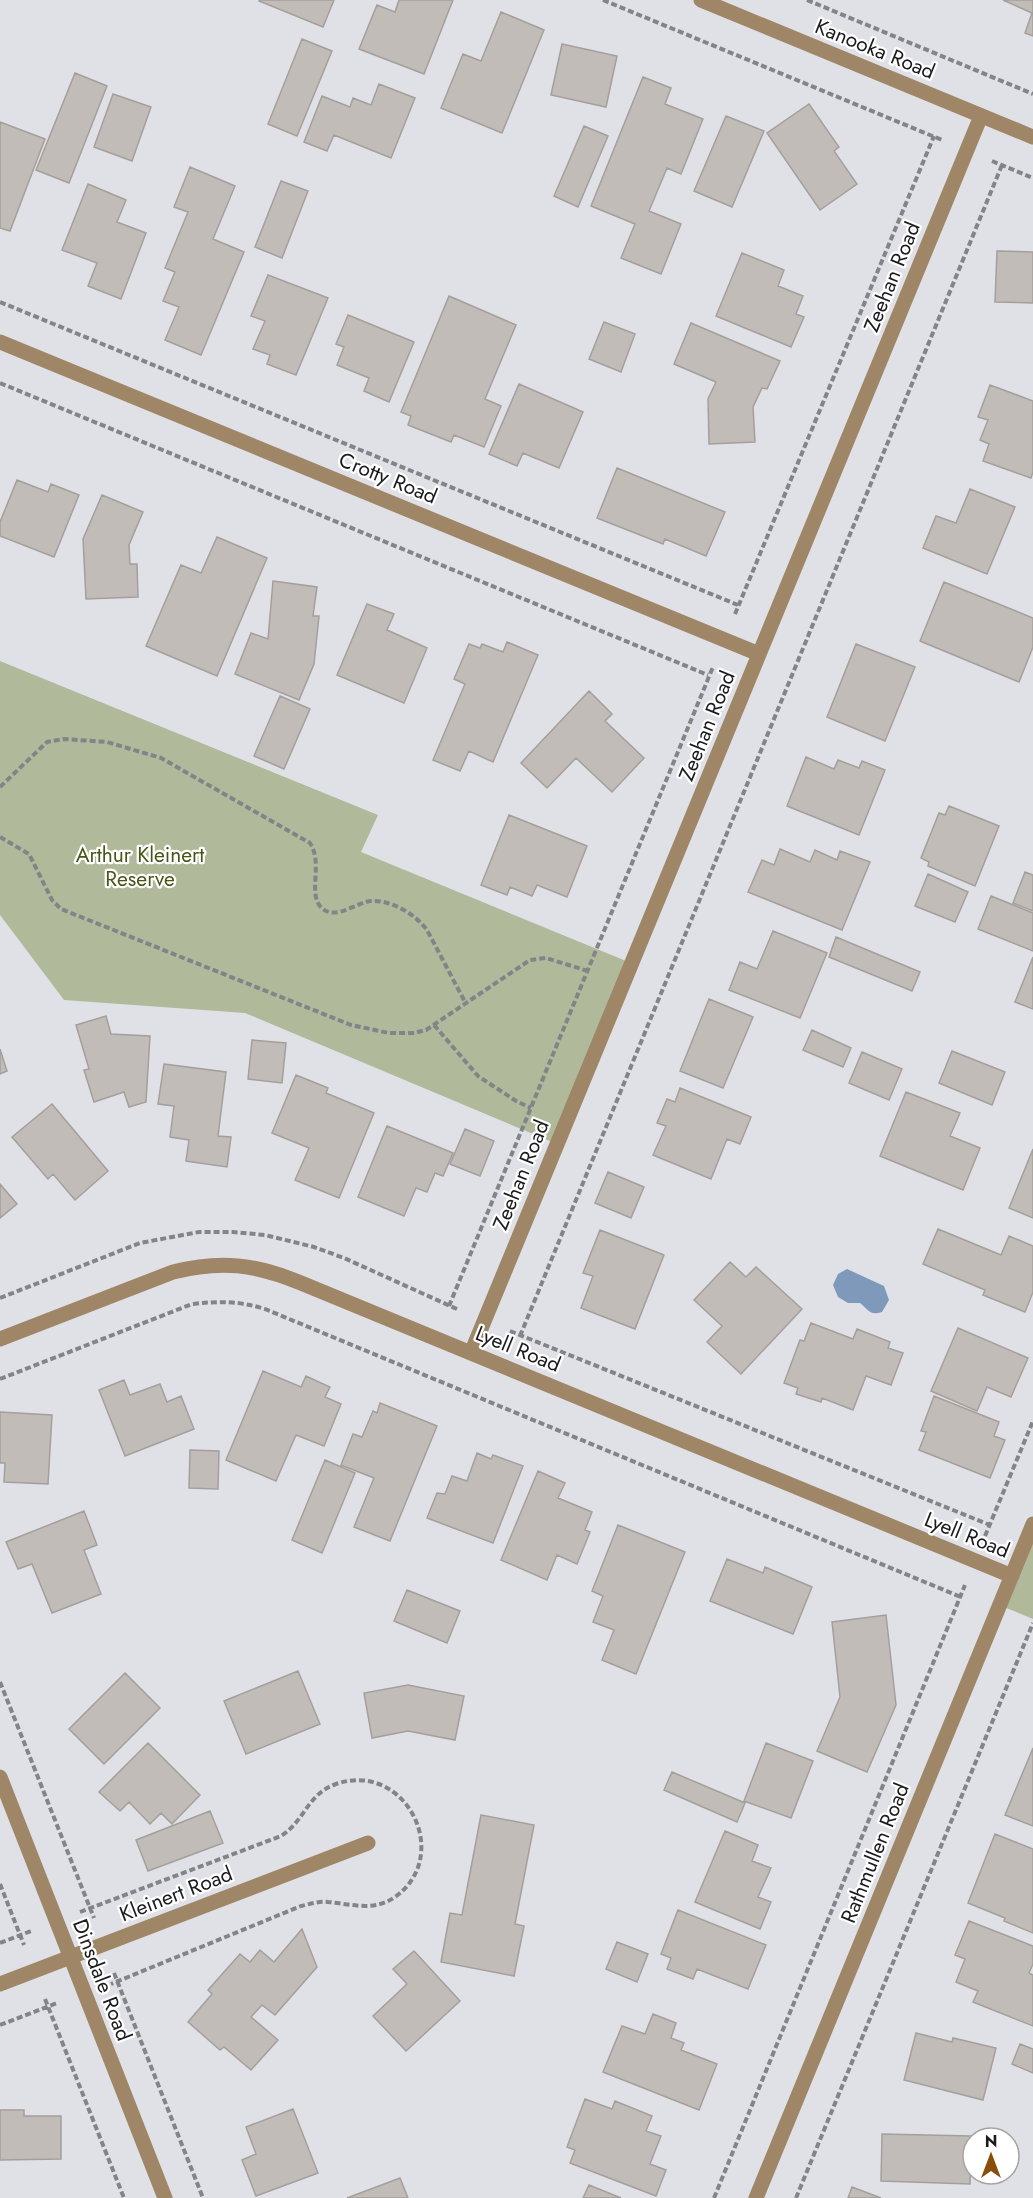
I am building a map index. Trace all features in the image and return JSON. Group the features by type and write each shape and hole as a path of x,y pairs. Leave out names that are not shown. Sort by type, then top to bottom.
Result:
{"street":[{"name":"Kanooka Road","path":"701,0 1033,137"},
{"name":"Zeehan Road","path":"471,1353 981,116"},
{"name":"Crotty Road","path":"0,342 759,654"},
{"name":"Lyell Road","path":"0,1339 173,1272 197,1266 224,1264 251,1266 277,1273 1012,1576"},
{"name":"Rathmullen Road","path":"756,2198 1033,1524"},
{"name":"Dinsdale Road","path":"0,1777 165,2198"},
{"name":"Kleinert Road","path":"0,1984 368,1843"}],"path":[{"path":"603,0 942,140"},
{"path":"807,0 1033,94"},
{"path":"734,615 934,136"},
{"path":"991,161 1033,178"},
{"path":"520,1336 1002,165"},
{"path":"0,302 738,605"},
{"path":"0,383 708,675"},
{"path":"458,1309 449,1306 712,667"},
{"path":"0,787 47,742 64,739 107,742 161,758 310,843 315,851 317,862 315,890 321,908 339,911 371,901 383,902 396,906 421,921 465,1002"},
{"path":"0,837 29,854 52,900 61,909 351,1025 403,1034 420,1031 434,1025 523,964 537,958 554,960 588,970"},
{"path":"434,1025 478,1076 531,1108"},
{"path":"0,1379 192,1304 219,1300 244,1302 961,1597"},
{"path":"509,1331 990,1525"},
{"path":"985,1536 1033,1421"},
{"path":"714,2198 966,1585"},
{"path":"796,2198 1033,1623"},
{"path":"0,1683 94,1918"},
{"path":"0,1884 24,1945"},
{"path":"80,1912 90,1908"},
{"path":"0,1943 31,1931"},
{"path":"114,1973 202,2198"},
{"path":"110,1984 117,1982"},
{"path":"45,1999 124,2198"},
{"path":"0,2025 57,2003"}],"green space":[{"name":"Arthur Kleinert Reserve","path":"0,661 378,815 361,852 631,963 557,1144 245,1013 64,1000 0,915"},
{"path":"1033,1524 1033,1619 999,1605"}],"water":[{"path":"847,1269 884,1286 889,1300 882,1312 872,1313 860,1303 848,1303 838,1297 833,1285 838,1274"}],"building":[{"path":"260,0 334,0 323,27"},
{"path":"399,0 453,0 424,74 359,49 377,5 395,12"},
{"path":"1003,0 1033,0 1033,36 1025,33 1032,13"},
{"path":"501,12 544,30 502,133 441,108 463,54 481,61"},
{"path":"302,39 332,51 297,136 268,124"},
{"path":"562,44 617,56 606,107 551,95"},
{"path":"75,73 107,86 69,183 36,170"},
{"path":"643,77 671,88 665,104 703,119 681,174 667,168 649,211 681,224 661,274 621,258 635,224 591,206"},
{"path":"379,84 415,98 391,158 334,135 327,151 304,142 322,96 350,107 353,98 371,105"},
{"path":"113,94 151,107 132,161 94,147"},
{"path":"809,104 839,147 834,151 857,184 820,210 767,133"},
{"path":"726,116 764,131 732,207 694,191"},
{"path":"0,122 45,139 10,231 0,228"},
{"path":"584,126 608,136 578,207 554,196"},
{"path":"190,167 235,186 213,239 244,252 201,355 165,340 179,307 163,301 175,272 165,268 188,212 174,207"},
{"path":"281,181 308,191 282,258 255,247"},
{"path":"88,184 126,200 117,222 146,233 121,299 88,286 97,263 62,250"},
{"path":"997,251 1033,252 1033,303 995,302"},
{"path":"742,253 784,270 778,286 803,296 796,314 804,317 791,347 716,316"},
{"path":"268,275 328,298 296,375 267,364 270,355 253,349 265,321 251,316"},
{"path":"449,296 516,325 485,399 501,406 484,447 454,435 451,442 408,425 411,416 401,412"},
{"path":"348,315 414,342 389,402 364,391 369,378 337,365 344,347 336,344"},
{"path":"604,322 635,334 621,372 589,359"},
{"path":"691,323 780,361 767,389 762,388 753,407 755,442 709,444 708,399 716,382 674,364"},
{"path":"519,384 583,412 559,468 523,453 517,466 489,454"},
{"path":"990,385 1033,401 1033,472 1031,478 983,461 989,444 980,440 988,420 978,417"},
{"path":"617,468 725,512 706,556 665,539 663,544 597,518"},
{"path":"17,480 48,492 51,484 79,495 54,557 0,536 0,522"},
{"path":"970,489 1015,507 987,574 923,548 936,516 956,523"},
{"path":"102,495 143,512 129,545 130,564 137,564 138,597 86,599 83,539"},
{"path":"217,537 267,558 217,676 146,646 181,565 201,573"},
{"path":"273,581 317,587 313,616 319,616 314,664 299,700 235,674 251,633 268,639"},
{"path":"944,582 1033,618 1033,647 1019,682 920,641"},
{"path":"367,604 394,614 387,630 427,648 404,703 337,675"},
{"path":"507,642 538,655 493,762 469,751 460,771 433,760 465,684 454,679 469,644 480,648 482,644 503,652"},
{"path":"856,644 915,667 885,741 827,717"},
{"path":"589,691 612,714 605,721 644,758 612,792 576,758 547,788 521,763"},
{"path":"280,696 310,709 284,769 254,756"},
{"path":"806,757 834,769 838,760 859,768 862,761 885,770 859,835 787,806"},
{"path":"949,806 999,826 975,886 928,866 929,862 921,858 939,813 945,815"},
{"path":"509,815 587,846 567,897 537,885 532,896 510,887 507,895 481,885"},
{"path":"780,849 810,862 815,850 837,860 840,851 870,862 842,930 748,892 762,860 774,865"},
{"path":"1025,872 1033,875 1033,911 1013,903"},
{"path":"928,874 968,892 955,922 915,906"},
{"path":"991,896 1033,913 1033,951 978,929"},
{"path":"773,931 827,953 800,1018 729,990 740,962 757,969"},
{"path":"836,937 920,972 912,991 829,957"},
{"path":"1033,957 1033,1009 1015,1002"},
{"path":"709,999 753,1017 723,1088 680,1071"},
{"path":"106,1016 111,1034 150,1036 146,1102 129,1107 124,1092 94,1102 84,1070 89,1069 76,1025"},
{"path":"812,1030 851,1048 843,1067 803,1050"},
{"path":"252,1040 286,1043 282,1083 248,1079"},
{"path":"0,1049 7,1071 0,1074"},
{"path":"952,1051 1005,1072 992,1105 939,1083"},
{"path":"862,1052 902,1069 889,1100 849,1083"},
{"path":"164,1064 226,1072 218,1136 231,1137 227,1167 186,1161 189,1140 170,1137 174,1106 158,1104"},
{"path":"296,1075 328,1088 326,1093 374,1113 339,1198 295,1180 309,1148 272,1133"},
{"path":"680,1088 751,1117 740,1144 727,1139 711,1179 653,1155 666,1126 657,1123 667,1099 675,1102"},
{"path":"906,1092 960,1113 950,1136 980,1148 963,1190 880,1156"},
{"path":"52,1104 108,1171 75,1200 53,1174 48,1179 12,1137"},
{"path":"387,1126 453,1153 443,1176 435,1173 427,1192 416,1188 404,1216 358,1197"},
{"path":"465,1129 494,1141 480,1176 450,1164"},
{"path":"1033,1149 1033,1218 1009,1208"},
{"path":"608,1172 644,1187 631,1218 595,1203"},
{"path":"0,1184 17,1204 0,1218"},
{"path":"938,1229 1001,1255 1009,1236 1033,1246 1033,1292 1025,1312 983,1295 985,1290 923,1264"},
{"path":"600,1230 664,1255 635,1329 581,1308 593,1276 583,1273"},
{"path":"730,1262 746,1277 756,1267 802,1309 741,1374 707,1342 722,1326 694,1300"},
{"path":"811,1323 853,1339 857,1329 890,1342 888,1348 903,1353 891,1385 866,1376 853,1410 822,1398 821,1402 796,1394 798,1388 784,1383 800,1340 804,1341"},
{"path":"958,1328 1028,1358 1011,1397 987,1387 977,1411 931,1391"},
{"path":"263,1371 301,1387 306,1376 330,1387 325,1397 341,1404 324,1446 296,1435 276,1481 226,1460"},
{"path":"124,1380 130,1395 160,1384 167,1402 181,1396 194,1429 125,1456 99,1390"},
{"path":"934,1396 999,1422 994,1436 1005,1440 990,1478 919,1450 926,1432 921,1431"},
{"path":"380,1403 437,1426 390,1541 354,1527 374,1478 341,1465 353,1434 362,1437 373,1411 377,1413"},
{"path":"0,1412 52,1415 48,1484 4,1482 5,1463 0,1463"},
{"path":"190,1450 219,1451 218,1489 189,1488"},
{"path":"477,1453 491,1459 493,1455 523,1466 493,1543 427,1518 437,1493 445,1494 452,1476 467,1481"},
{"path":"325,1460 355,1473 322,1553 292,1540"},
{"path":"538,1471 565,1483 558,1498 592,1512 585,1530 590,1532 577,1564 557,1555 547,1580 501,1560"},
{"path":"84,1511 97,1545 84,1550 101,1594 52,1613 32,1564 18,1569 6,1542"},
{"path":"618,1525 685,1552 636,1674 602,1660 614,1630 593,1622 603,1596 592,1591"},
{"path":"727,1559 763,1573 765,1567 812,1587 793,1634 710,1601"},
{"path":"407,1590 460,1611 447,1643 394,1621"},
{"path":"886,1615 896,1705 867,1772 817,1751 840,1697 832,1622"},
{"path":"298,1671 320,1724 246,1754 224,1701"},
{"path":"125,1673 160,1708 104,1764 69,1729"},
{"path":"408,1685 464,1696 455,1740 408,1731 372,1738 364,1693"},
{"path":"148,1743 200,1795 172,1824 161,1813 150,1824 129,1802 120,1811 99,1792"},
{"path":"766,1743 813,1761 791,1818 744,1801"},
{"path":"1033,1748 1033,1826 1005,1815"},
{"path":"672,1772 745,1803 737,1822 664,1790"},
{"path":"210,1811 223,1843 148,1871 136,1840"},
{"path":"481,1815 534,1825 515,1924 524,1926 514,1976 441,1962 450,1913 462,1915"},
{"path":"725,1831 758,1845 752,1861 771,1868 758,1897 771,1902 760,1929 695,1902"},
{"path":"995,1834 1033,1849 1033,1933 1004,1921 1005,1918 968,1903"},
{"path":"678,1910 766,1945 748,1989 697,1969 693,1979 667,1969 671,1958 661,1954"},
{"path":"969,1921 1033,1946 1033,1964 1029,1973 1033,1975 1033,2026 973,2002 978,1991 956,1982 965,1959 955,1955"},
{"path":"302,1929 317,1967 275,2015 262,2005 251,2017 278,2040 251,2070 224,2047 220,2050 188,2022 212,1994 208,1990 240,1954 250,1962 260,1950 274,1962"},
{"path":"617,1942 648,1954 637,1982 606,1969"},
{"path":"414,1951 460,2001 406,2051 373,2016 407,1984 393,1969"},
{"path":"653,2014 676,2023 671,2038 684,2043 681,2050 717,2064 699,2110 603,2072 622,2026 645,2034"},
{"path":"916,2033 952,2042 953,2038 996,2048 983,2100 904,2080"},
{"path":"1020,2044 1033,2049 1033,2073 1012,2064"},
{"path":"585,2099 612,2109 615,2101 652,2116 646,2131 661,2136 650,2164 666,2170 656,2196 570,2163 575,2150 567,2147"},
{"path":"293,2109 318,2173 256,2196 242,2160 256,2154 246,2127"},
{"path":"0,2110 24,2110 24,2116 61,2116 61,2159 0,2160"},
{"path":"882,2134 961,2136 961,2184 881,2181"},
{"path":"400,2178 408,2198 347,2198"},
{"path":"589,2185 621,2198 583,2198"},
{"path":"852,2187 881,2198 848,2198"}]}
